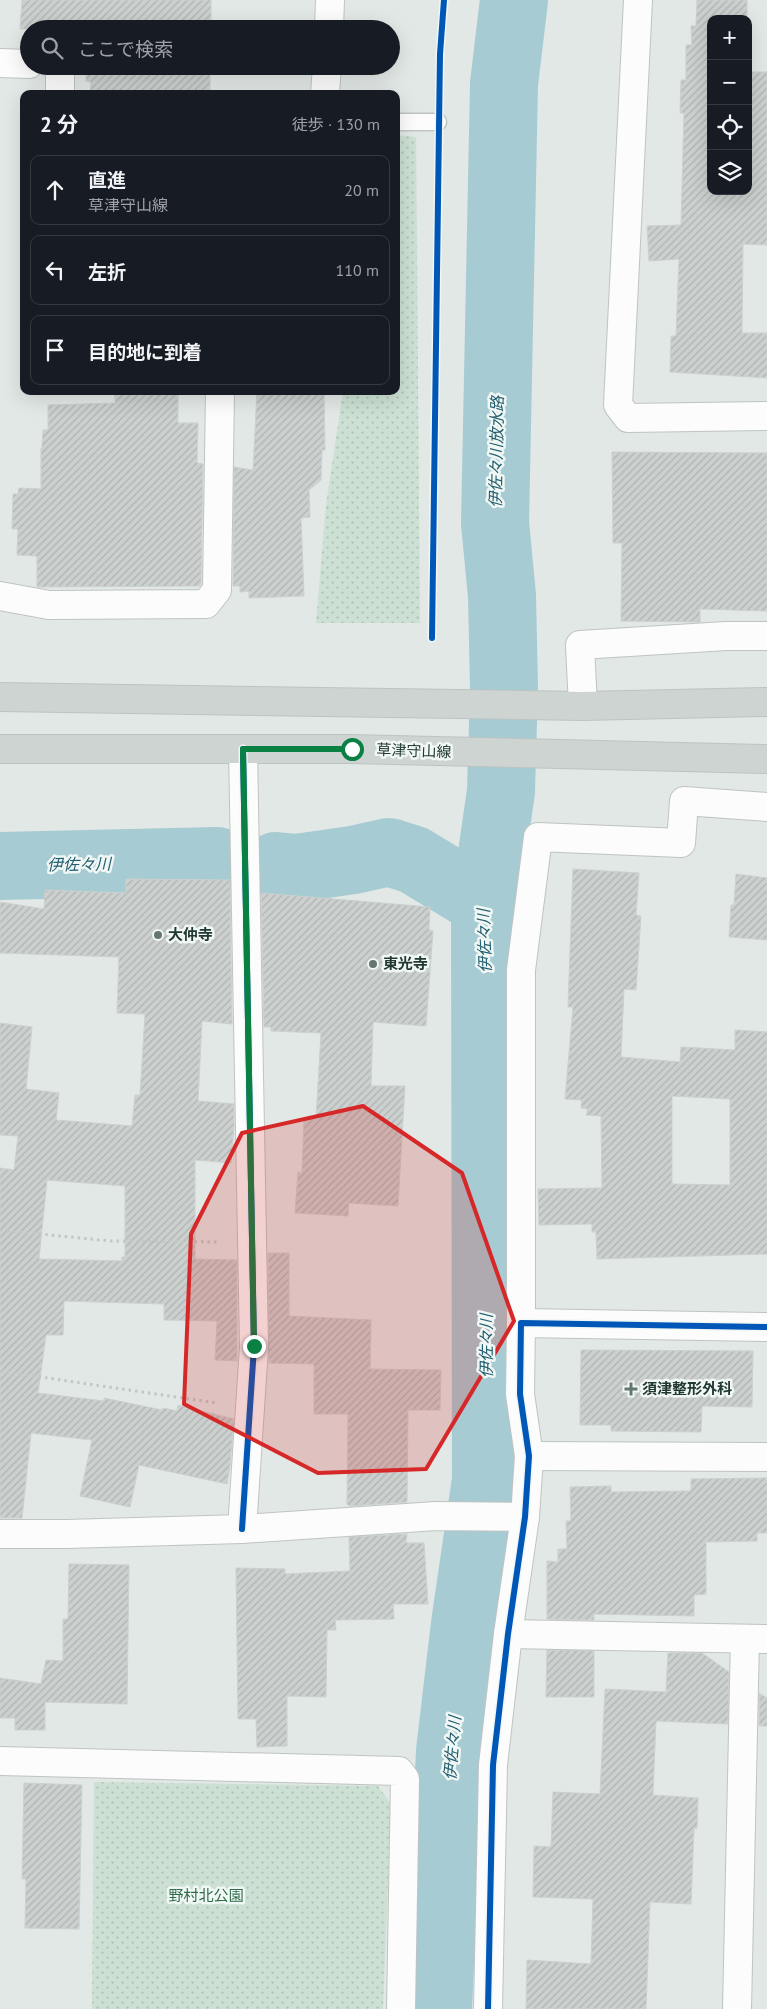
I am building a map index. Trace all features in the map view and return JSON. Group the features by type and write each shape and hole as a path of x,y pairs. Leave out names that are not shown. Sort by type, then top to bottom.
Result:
{"main road":[{"path":"0,697 556,706 767,702"},
{"name":"草津守山線","path":"0,750 352,749 767,759"}],"street":[{"path":"329,20 330,0"},
{"path":"638,0 618,405 628,418 767,416"},
{"path":"0,63 20,64"},
{"path":"60,75 60,90"},
{"path":"325,90 326,75"},
{"path":"0,596 49,605 206,604 217,590 220,395"},
{"path":"583,706 580,645 726,636 767,636"},
{"path":"242,1529 254,1346 243,749"},
{"path":"488,2009 493,1765 508,1634 525,1517 529,1456 520,1394 522,1323 521,970 538,837 682,843 684,801 767,807"},
{"path":"522,1323 767,1327"},
{"path":"529,1456 767,1457"},
{"path":"0,1534 242,1529 436,1516 525,1517"},
{"path":"508,1634 756,1638 737,2009"},
{"path":"0,1761 399,1771 405,1779 401,2009"}],"lane":[{"path":"400,122 438,122"}],"path":[{"path":"0,1230 110,1241 252,1242"},
{"path":"0,1371 250,1408"}],"highlighted area":[{"path":"363,1106 462,1173 514,1321 426,1469 318,1473 184,1404 191,1234 242,1133"}],"green space":[{"path":"400,135 416,137 420,623 316,623 326,505 342,395 400,395"},
{"name":"野村北公園","path":"94,1782 378,1786 391,1804 383,2009 92,2009"}],"building":[{"path":"22,0 211,0 211,20 21,20"},
{"path":"697,0 747,0 747,15 707,15 707,195 752,195 752,72 767,72 767,245 743,244 742,333 767,333 767,378 670,372 671,336 676,336 679,259 649,261 647,226 681,225 684,113 680,113 681,80 686,80 686,45 692,45 691,26 696,26"},
{"path":"86,75 210,75 210,90 90,90 91,82 86,81"},
{"path":"115,395 178,395 178,423 198,423 197,463 203,464 200,586 37,587 37,556 17,555 18,529 12,529 13,494 18,494 19,488 41,489 41,448 43,430 48,430 48,405 115,403"},
{"path":"257,395 324,395 325,450 322,450 321,480 309,490 310,517 301,518 304,596 249,598 249,591 240,592 240,586 233,586 234,467 253,470"},
{"path":"612,452 767,453 767,611 700,609 700,622 621,621 622,543 613,543"},
{"path":"573,869 639,873 636,915 641,916 636,990 624,989 621,1057 680,1062 681,1047 735,1050 735,1030 767,1032 767,1254 597,1259 596,1232 592,1232 592,1224 539,1225 538,1189 602,1188 601,1116 586,1115 588,1109 581,1108 582,1100 565,1099 573,1007 568,1007","holes":["672,1096 730,1099 730,1185 672,1184"]},
{"path":"736,874 767,878 767,940 729,937 731,905 734,905"},
{"path":"126,879 230,880 232,1024 202,1021 198,1101 234,1104 231,1163 195,1160 195,1259 237,1260 237,1361 215,1360 217,1321 164,1320 164,1304 64,1301 63,1335 46,1335 38,1393 104,1401 104,1398 162,1410 163,1408 177,1411 178,1405 234,1419 227,1484 139,1465 130,1507 80,1496 92,1440 31,1433 22,1518 0,1518 0,1168 14,1170 18,1136 0,1135 0,1023 32,1027 26,1089 59,1093 56,1120 132,1126 135,1095 140,1095 145,1014 117,1013 119,957 0,953 0,902 44,909 45,890 126,893","holes":["47,1180 125,1186 125,1257 122,1257 122,1261 39,1259"]},
{"path":"261,893 430,907 429,930 433,931 426,1026 373,1022 371,1086 405,1086 398,1206 349,1203 348,1216 295,1213 298,1172 302,1173 304,1119 316,1119 321,1033 271,1031 271,1027 264,1027"},
{"path":"268,1253 289,1253 289,1316 371,1320 370,1369 441,1370 440,1410 408,1410 407,1502 349,1506 347,1504 348,1414 314,1414 314,1364 269,1363"},
{"path":"581,1350 753,1351 752,1407 702,1406 701,1432 611,1431 611,1425 580,1425"},
{"path":"767,1478 767,1533 757,1533 757,1541 706,1542 706,1594 694,1595 694,1616 594,1614 594,1620 547,1619 547,1561 558,1562 558,1549 567,1549 566,1521 571,1521 570,1487 611,1486 611,1492 691,1491 691,1479"},
{"path":"407,1534 406,1543 424,1543 428,1604 393,1604 394,1619 335,1620 336,1630 327,1630 326,1697 287,1696 287,1746 257,1747 256,1719 238,1719 236,1568 285,1569 285,1574 350,1571 349,1537"},
{"path":"69,1564 129,1565 127,1704 45,1702 45,1730 15,1730 15,1718 0,1718 0,1678 41,1684 46,1660 63,1661 63,1619 68,1619"},
{"path":"547,1650 594,1651 594,1697 546,1697"},
{"path":"668,1653 702,1653 729,1672 728,1724 656,1721 653,1795 698,1798 697,1828 694,1828 691,1904 650,1902 646,2009 526,2009 527,1960 591,1964 593,1899 533,1897 534,1846 551,1847 553,1792 600,1794 605,1689 666,1692"},
{"path":"759,1693 767,1698 767,1726 759,1726"},
{"path":"24,1783 82,1785 79,1929 25,1928 26,1879 22,1879"}],"waterway":[{"name":"伊佐々川","path":"438,2009 450,1751 465,1624 486,1480 485,903 501,791 504,687 502,596 495,523 504,84 514,0"},
{"name":"伊佐々川","path":"276,866 297,868 353,860 389,852 414,860 485,903"},
{"name":"伊佐々川","path":"0,866 217,861"}],"cycle path":[{"path":"432,638 440,54 444,0"},
{"path":"242,1529 254,1347 243,749"},
{"path":"488,2009 493,1765 508,1634 525,1517 529,1456 520,1394 521,1323 767,1327"}],"place":[{"name":"大仲寺","path":"158,935"},
{"name":"東光寺","path":"373,964"},
{"name":"須津整形外科","path":"631,1389"}],"route":[{"path":"254,1346 243,749 352,749"}],"water label":[{"name":"伊佐々川放水路","path":"496,452"}]}
